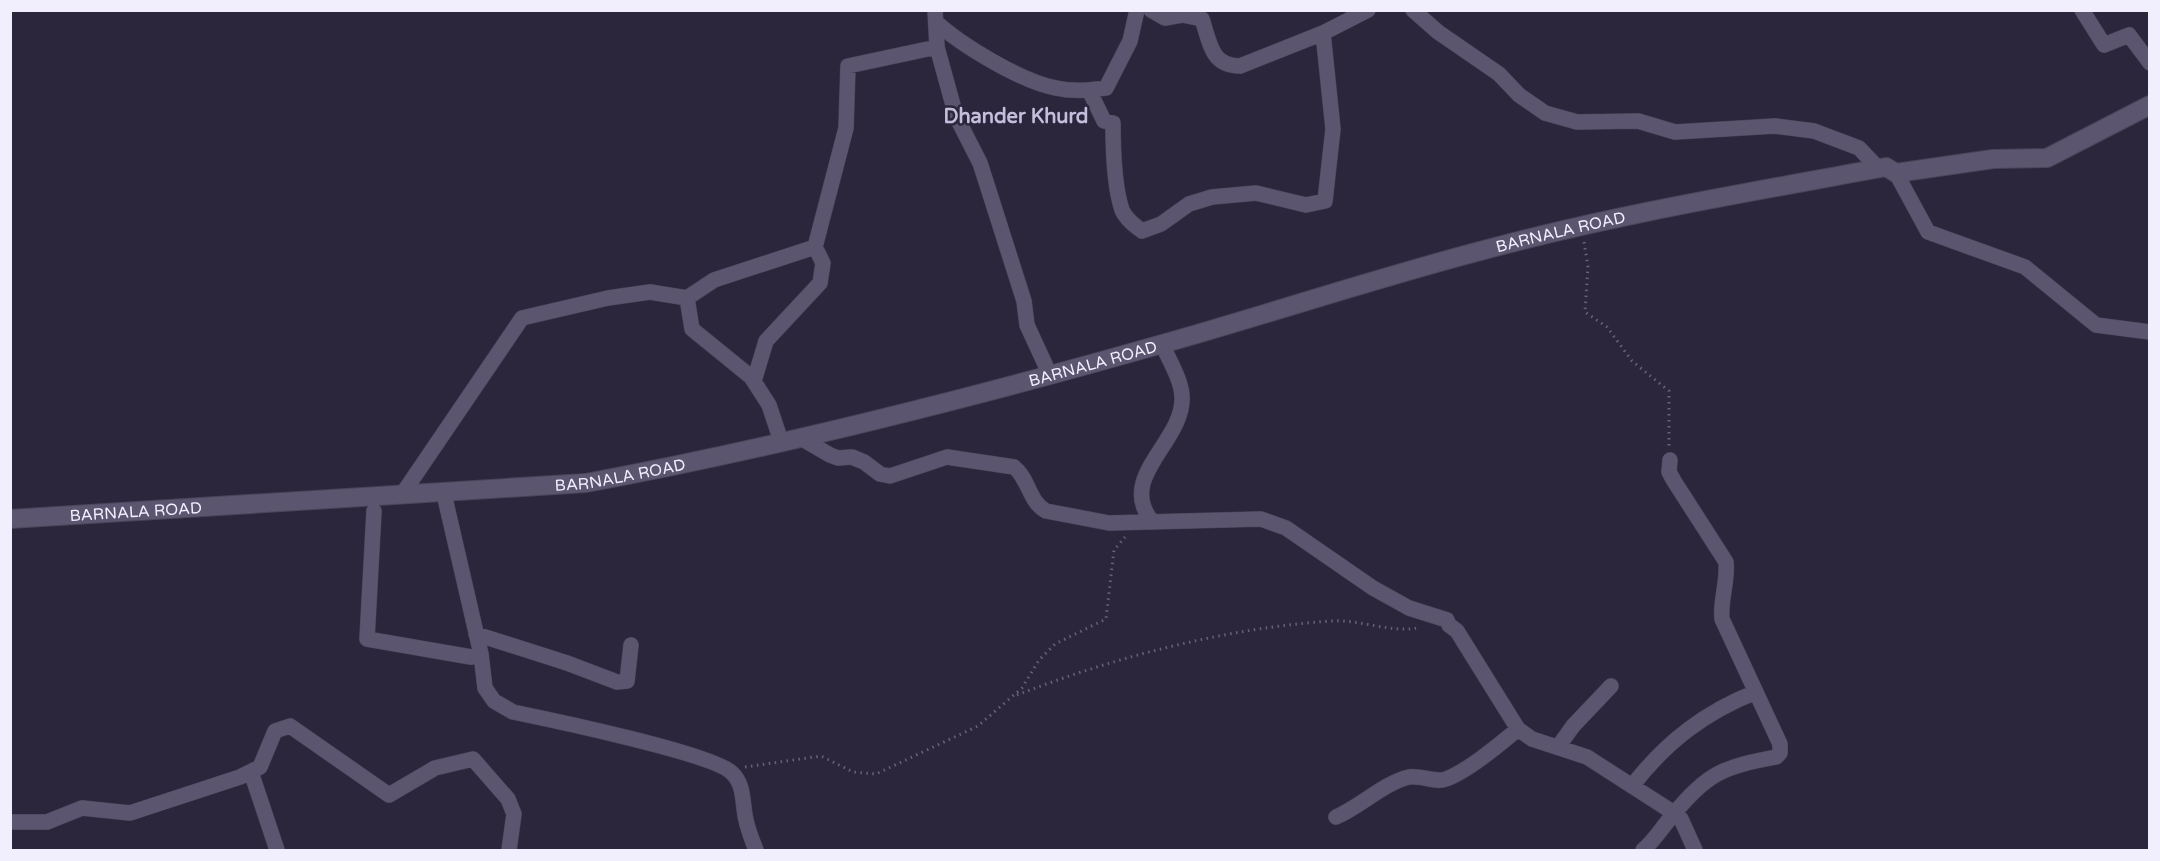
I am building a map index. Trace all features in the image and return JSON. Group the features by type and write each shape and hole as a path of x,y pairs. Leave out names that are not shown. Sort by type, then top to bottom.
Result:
{"main road":[{"name":"BARNALA ROAD","path":"10,519 444,494 586,483 670,467 1050,375 1484,250 1645,211 1878,168 1886,167 1896,173 1993,159 2047,158 2150,105"}],"street":[{"path":"935,16 952,36 1034,81 1053,88 1073,91 1106,88 1118,70 1130,41 1137,10"},
{"path":"1150,10 1165,18 1182,15 1202,19 1216,57 1227,66 1240,66 1323,33 1368,10"},
{"path":"1413,10 1438,32 1491,68 1520,95 1545,113 1577,122 1638,121 1675,132 1775,126 1814,131 1859,148 1878,168"},
{"path":"2082,10 2104,45 2129,35 2150,63"},
{"path":"935,16 937,47 956,116 980,163 1024,301 1027,325 1050,375"},
{"path":"1089,90 1104,121 1113,123 1113,151 1122,211 1130,222 1142,231 1161,224 1189,204 1212,196 1256,193 1306,205 1325,201 1333,129 1323,33"},
{"path":"754,381 766,341 820,283 823,263 815,247 846,128 848,66 937,47"},
{"path":"1896,173 1928,232 2025,267 2096,325 2150,332"},
{"path":"401,496 522,318 608,298 650,292 687,298 714,280 815,247"},
{"path":"687,298 692,329 754,381 769,405 781,441"},
{"path":"1151,520 1144,512 1140,497 1146,473 1179,417 1182,397 1178,380 1162,344"},
{"path":"799,437 838,458 852,457 864,462 880,474 890,476 947,457 1014,467 1021,473 1038,507 1046,511 1109,523 1151,520 1261,519 1286,528 1373,588 1409,608 1447,620 1449,625 1457,631 1518,729 1532,739 1587,757 1674,813 1681,819 1695,850"},
{"path":"1643,850 1695,789 1711,775 1729,767 1776,757 1780,753 1780,744 1722,619 1721,610 1728,577 1726,562 1669,472 1670,460"},
{"path":"444,494 481,654 485,688 494,701 513,712 654,746 717,764 731,771 740,783 746,820 756,850"},
{"path":"374,511 368,639 471,657 481,654"},
{"path":"476,634 567,663 617,682 627,681 631,645"},
{"path":"1558,747 1573,726 1611,686"},
{"path":"1632,786 1653,759 1687,728 1727,703 1756,692"},
{"path":"10,822 47,822 82,808 130,813 250,772 260,767 275,731 290,726 389,795 435,768 472,759 508,799 514,814 509,850"},
{"path":"1336,817 1360,806 1379,790 1410,777 1445,780 1493,750 1518,729"},
{"path":"250,772 277,850"}],"path":[{"path":"1580,227 1588,267 1585,312 1607,327 1632,362 1669,391 1670,460"},
{"path":"731,771 756,764 821,756 853,772 876,774 978,726 1022,688 1039,660 1055,644 1106,619 1114,550 1125,537 1144,528 1151,520"},
{"path":"1012,696 1096,667 1262,628 1334,621 1413,628 1447,620"}],"district":[{"name":"Dhander Khurd","path":"1016,116"}]}
